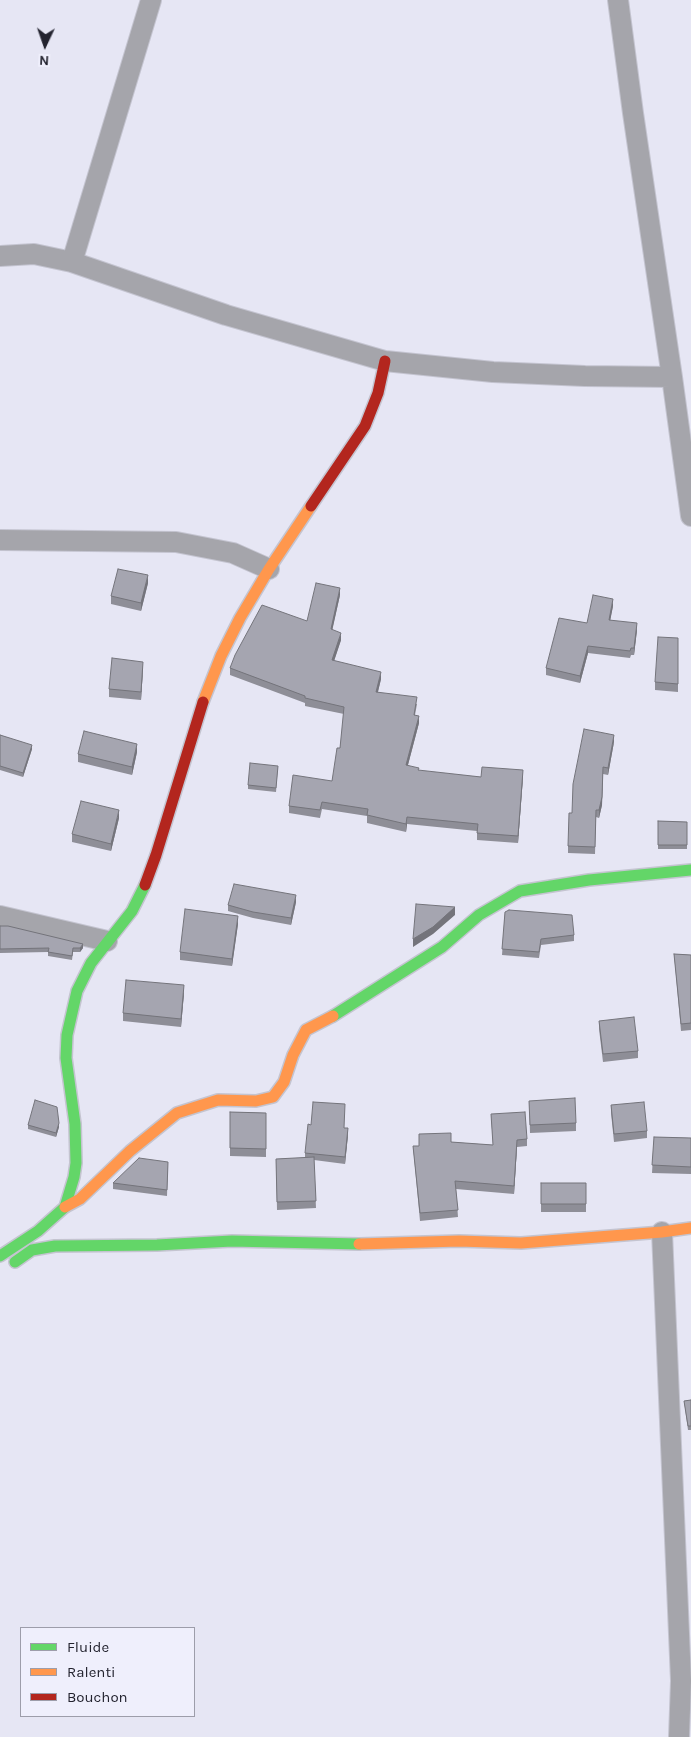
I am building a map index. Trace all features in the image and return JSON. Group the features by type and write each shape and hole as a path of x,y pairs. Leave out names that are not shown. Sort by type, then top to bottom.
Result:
{"street":[{"path":"72,262 151,0"},
{"path":"618,0 691,516"},
{"path":"0,256 34,254 72,262 226,315 385,361 493,372 672,377"},
{"path":"65,1207 76,1163 75,1124 66,1058 66,1036 77,991 91,963 132,911 144,887 201,708 221,656 236,625 269,569 365,426 378,393 385,361"},
{"path":"0,540 176,542 233,553 269,569"},
{"path":"0,1256 38,1231 65,1207 80,1199 130,1151 177,1113 218,1100 256,1100 273,1097 284,1082 293,1055 306,1030 344,1010 442,947 478,916 520,891 589,880 691,870"},
{"path":"0,916 107,941"},
{"path":"4,1270 32,1250 55,1246 157,1245 232,1241 343,1245 459,1241 521,1242 662,1232 691,1228"},
{"path":"662,1232 680,1661 679,1737"}],"building":[{"path":"118,569 148,575 141,603 111,596"},
{"path":"316,583 340,588 331,629 341,633 332,660 381,672 376,692 417,697 414,715 419,716 406,765 419,768 418,770 481,777 482,767 523,770 518,836 477,833 478,824 407,817 406,824 367,815 368,809 322,802 320,810 289,806 293,775 332,781 337,748 340,748 344,707 305,698 305,696 230,668 262,605 307,621"},
{"path":"593,595 613,599 609,620 637,623 634,648 631,648 630,651 588,646 580,676 546,668 559,618 587,623"},
{"path":"658,637 678,638 678,684 655,682"},
{"path":"112,658 143,662 141,692 109,689"},
{"path":"584,729 614,735 608,768 603,767 602,797 599,810 596,810 595,847 568,846 569,813 572,813 573,784"},
{"path":"84,731 137,744 132,767 78,754"},
{"path":"0,735 32,745 23,773 0,766"},
{"path":"250,763 278,766 276,788 248,785"},
{"path":"81,801 119,810 111,844 72,834"},
{"path":"658,821 687,822 687,845 658,845"},
{"path":"234,884 296,895 291,918 253,912 228,905"},
{"path":"416,904 455,907 433,927 413,939"},
{"path":"185,909 238,916 232,959 180,952"},
{"path":"509,910 572,915 574,935 541,939 539,952 502,949 505,912"},
{"path":"0,926 8,926 83,944 80,948 73,948 72,956 48,952 49,948 0,949"},
{"path":"674,954 691,955 691,1023 681,1024"},
{"path":"126,980 184,985 181,1019 123,1013"},
{"path":"634,1017 638,1051 603,1054 599,1021"},
{"path":"575,1098 576,1123 530,1125 529,1101"},
{"path":"35,1100 57,1107 59,1123 56,1133 28,1125"},
{"path":"313,1102 345,1104 344,1128 348,1128 345,1157 305,1153 308,1124 311,1125"},
{"path":"644,1102 647,1131 614,1134 611,1105"},
{"path":"230,1112 266,1113 266,1149 230,1148"},
{"path":"525,1112 527,1139 517,1140 514,1186 455,1181 458,1210 420,1213 413,1146 419,1146 419,1134 451,1133 451,1142 493,1145 491,1114"},
{"path":"654,1137 691,1138 691,1167 652,1165"},
{"path":"314,1157 316,1201 277,1202 276,1159"},
{"path":"139,1158 168,1162 167,1190 113,1183"},
{"path":"541,1183 586,1183 586,1204 541,1204"},
{"path":"691,1400 691,1426 688,1426 684,1401"}],"traffic: fast":[{"path":"333,1016 442,947 479,915 520,891 589,880 691,870"},
{"path":"0,1256 38,1231 65,1207 76,1163 75,1124 66,1058 67,1035 77,991 91,963 132,911 145,885"},
{"path":"15,1262 32,1250 55,1246 157,1245 232,1241 359,1244"}],"traffic: slow":[{"path":"203,702 221,656 240,618 269,569 311,506"},
{"path":"65,1207 80,1199 130,1151 177,1113 218,1100 256,1101 273,1097 284,1082 293,1055 306,1030 333,1016"},
{"path":"359,1244 459,1241 521,1243 691,1228"}],"traffic: jam":[{"path":"311,506 365,426 378,393 385,361"},
{"path":"145,885 203,702"}]}
